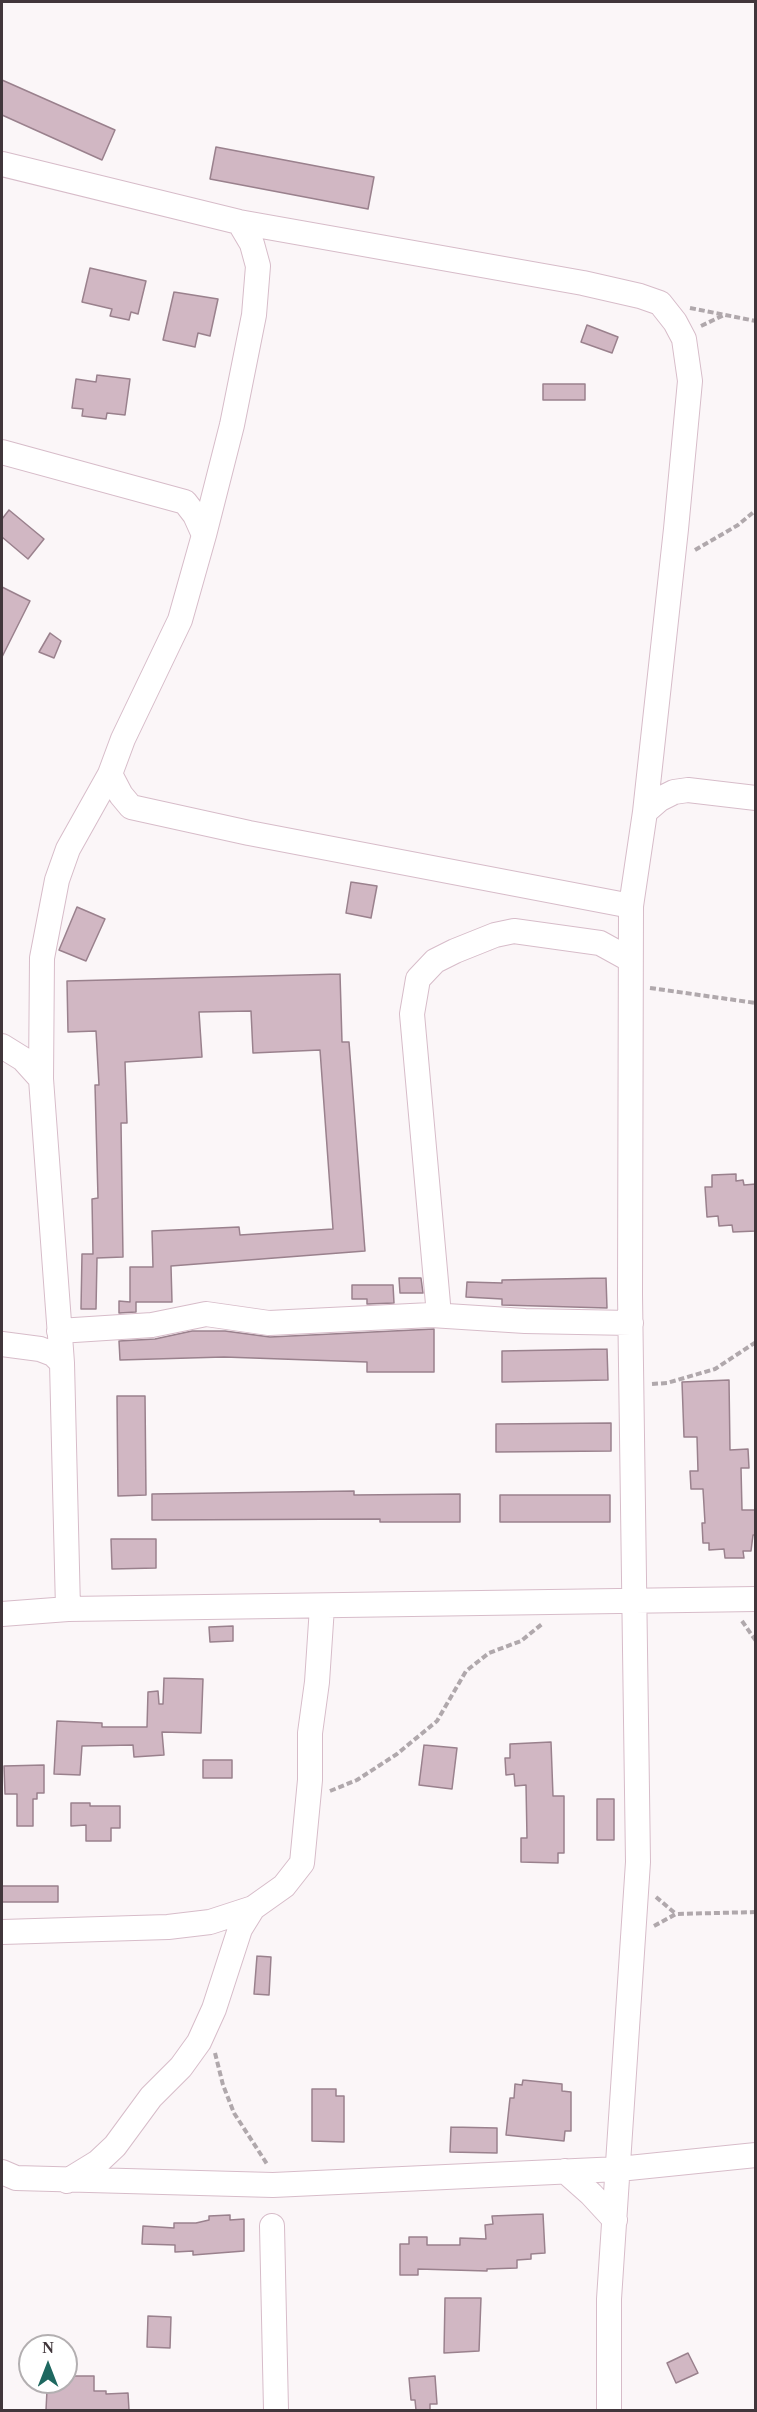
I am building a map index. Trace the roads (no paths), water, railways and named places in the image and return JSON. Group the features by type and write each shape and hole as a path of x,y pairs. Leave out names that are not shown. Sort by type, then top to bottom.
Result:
{"street":[{"path":"2,164 239,222 583,283 660,303 675,322 684,339 690,381 645,812 631,906 629,986 631,1323 638,1862 609,2299 609,2410"},
{"path":"68,1609 62,1363 41,1079 42,958 57,880 68,849 110,774 123,739 180,620 204,535 232,425 255,315 258,266 252,244 239,222"},
{"path":"258,266 288,230"},
{"path":"2,452 185,502 214,491"},
{"path":"185,502 195,515 204,535"},
{"path":"110,774 130,807"},
{"path":"645,812 660,799 674,792 688,790 756,798"},
{"path":"86,815 117,807 130,807 249,833 631,906"},
{"path":"439,1315 412,1014 418,979 435,962 455,951 495,934 514,931 600,943 630,959"},
{"path":"2,1046 22,1059 41,1079"},
{"path":"59,1331 152,1324 206,1314 269,1323 325,1318 439,1315 525,1321 631,1323"},
{"path":"2,1344 40,1349 53,1354 62,1363"},
{"path":"2,1614 68,1609 756,1599"},
{"path":"2,1932 168,1927 210,1922 253,1908 284,1886 302,1863 308,1801 310,1733 317,1682 322,1607"},
{"path":"67,2181 98,2162 115,2146 152,2097 181,2067 199,2042 240,1929 253,1908"},
{"path":"2,2172 16,2178 67,2181 273,2185 619,2169 756,2155"},
{"path":"565,2171 615,2220"},
{"path":"272,2226 276,2410"}]}
